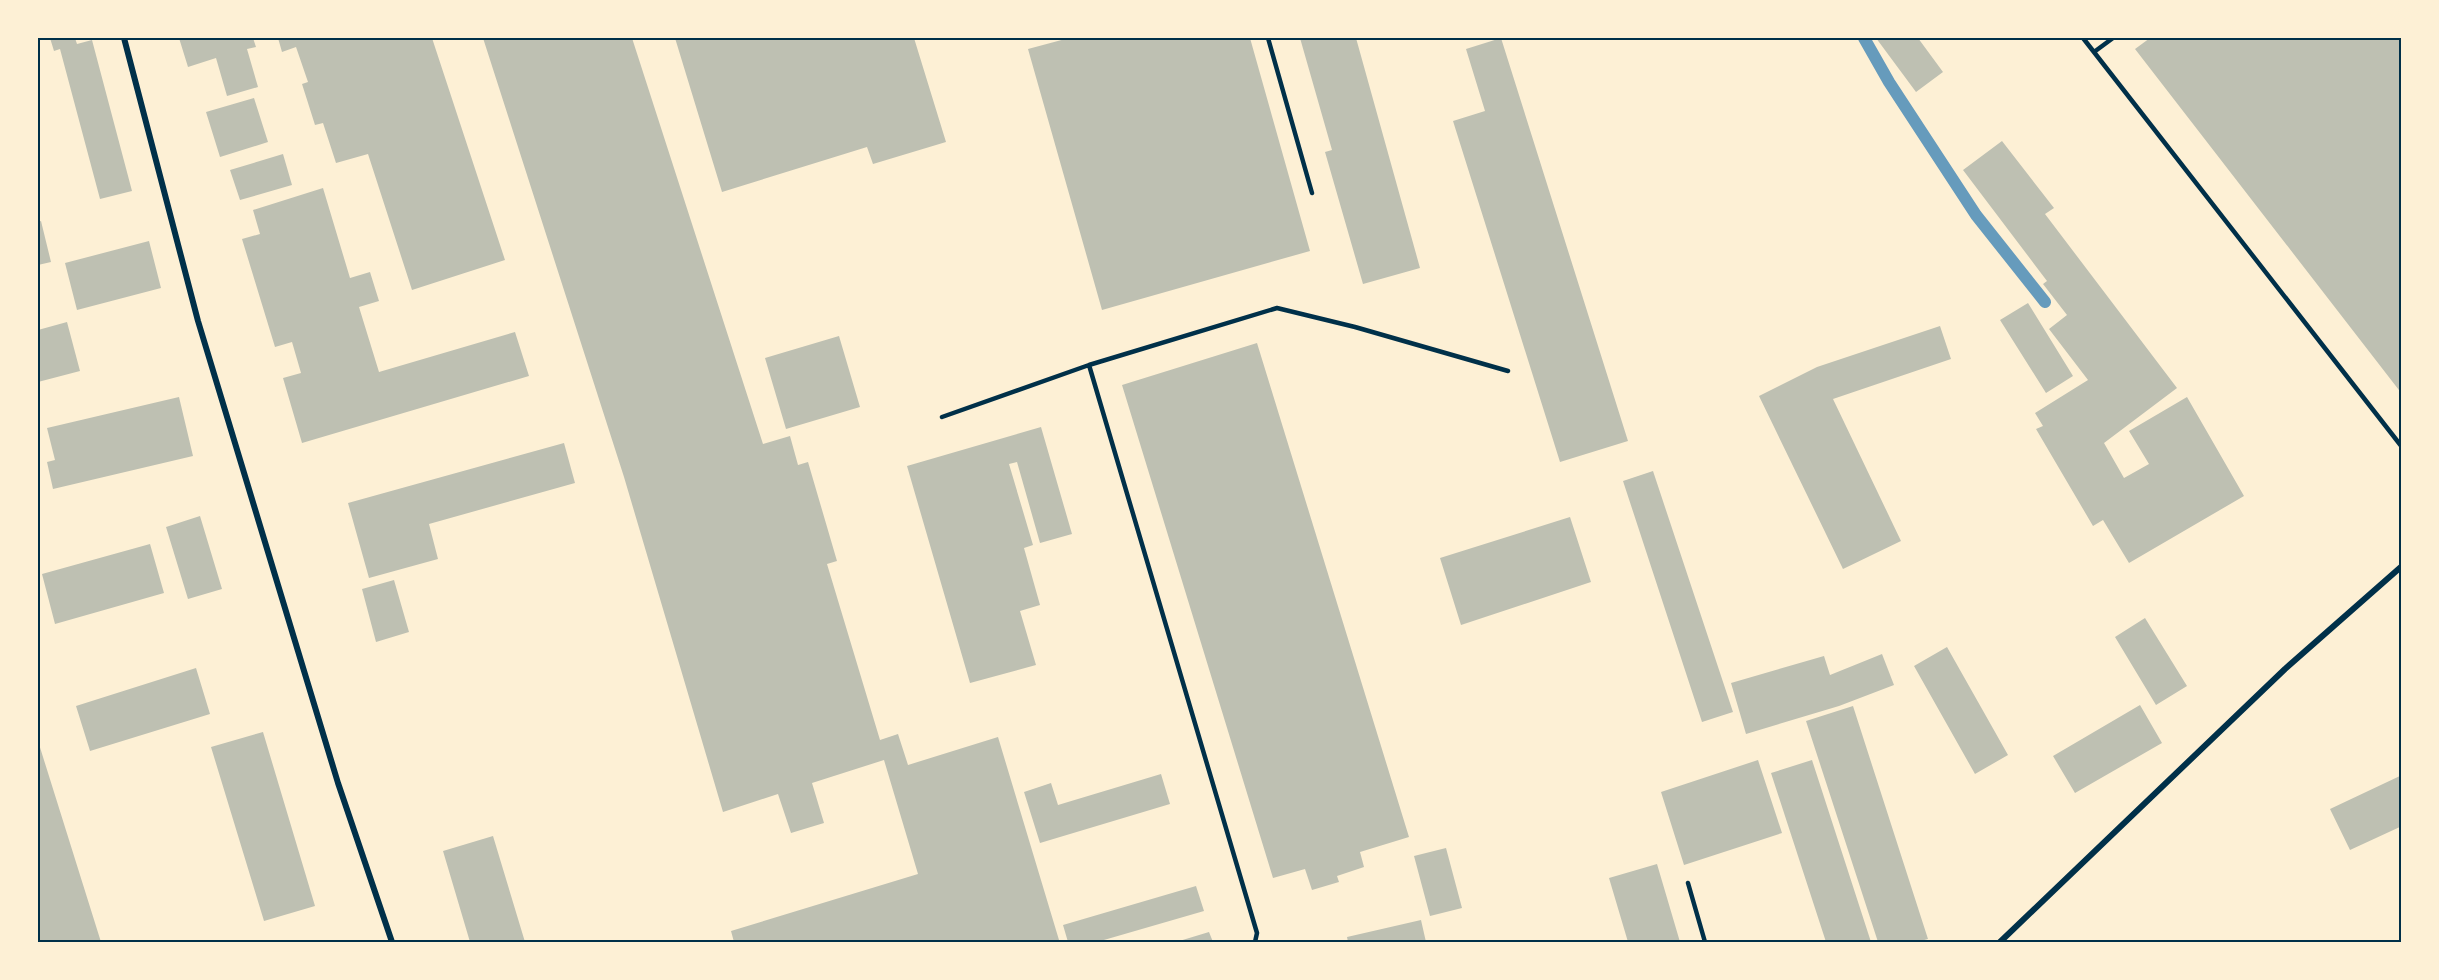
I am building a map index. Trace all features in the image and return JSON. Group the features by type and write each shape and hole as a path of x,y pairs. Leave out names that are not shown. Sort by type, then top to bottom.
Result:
{"street":[{"path":"124,38 198,321 338,783 392,942"},
{"path":"2000,942 2285,669 2402,566"}],"lane":[{"path":"1268,38 1312,193"},
{"path":"2083,38 2402,447"},
{"path":"2094,52 2114,38"},
{"path":"942,417 1089,365 1277,308 1366,330 1508,371"},
{"path":"1089,365 1257,933 1255,942"},
{"path":"1688,884 1704,942"}],"building":[{"path":"50,38 75,38 77,44 92,40 132,191 100,199 60,49 54,51"},
{"path":"179,38 253,38 256,47 247,49 258,87 227,96 216,58 188,67"},
{"path":"278,38 432,38 505,260 412,290 368,154 336,163 323,123 315,125 302,84 308,82 296,47 282,52"},
{"path":"483,38 632,38 763,444 790,436 798,465 808,462 837,561 827,564 880,740 898,734 908,765 998,737 1059,940 1049,942 734,942 731,931 918,874 884,760 812,783 824,823 791,833 778,794 723,812 624,477"},
{"path":"675,38 914,38 946,142 873,164 867,147 722,192"},
{"path":"1069,38 1250,38 1310,251 1102,310 1028,49"},
{"path":"1300,38 1356,38 1420,268 1363,284 1325,152 1332,150"},
{"path":"1501,38 1628,441 1560,462 1453,121 1485,111 1466,49"},
{"path":"1876,38 1918,38 1943,72 1916,92"},
{"path":"2150,38 2399,38 2402,41 2402,394 2135,49"},
{"path":"254,98 268,142 220,157 206,112"},
{"path":"2002,141 2054,208 2045,214 2177,388 2104,443 2124,478 2149,464 2129,431 2187,397 2244,496 2129,563 2103,520 2093,526 2036,429 2043,426 2035,413 2088,380 2049,329 2067,315 2043,284 2047,281 1963,170"},
{"path":"283,154 292,185 240,200 230,170"},
{"path":"323,188 350,278 370,272 379,301 359,307 379,372 515,332 529,376 302,443 283,378 301,373 292,342 275,347 242,239 260,234 253,210"},
{"path":"41,221 51,262 38,265 38,222"},
{"path":"149,241 161,288 77,310 65,263"},
{"path":"2028,303 2073,376 2046,393 2000,320"},
{"path":"67,322 80,371 38,382 38,330"},
{"path":"1940,326 1951,359 1833,399 1901,541 1843,569 1759,396 1817,367"},
{"path":"839,336 860,407 786,429 765,358"},
{"path":"1257,343 1409,837 1360,852 1364,867 1337,876 1339,882 1312,890 1305,869 1273,878 1122,385"},
{"path":"179,397 193,456 53,489 47,462 55,460 47,428"},
{"path":"1041,427 1072,534 1040,543 1017,462 1009,464 1033,545 1024,548 1040,605 1020,611 1036,665 970,683 907,466"},
{"path":"564,443 575,483 429,524 438,559 369,578 348,503"},
{"path":"1653,471 1733,712 1702,722 1623,481"},
{"path":"200,516 222,589 188,599 166,527"},
{"path":"1570,517 1591,582 1461,625 1440,558"},
{"path":"150,544 164,593 55,624 42,574"},
{"path":"394,580 409,632 376,642 362,589"},
{"path":"2145,618 2187,686 2156,705 2115,637"},
{"path":"1947,647 2008,755 1975,774 1914,666"},
{"path":"1882,654 1894,685 1839,706 1746,734 1731,683 1824,656 1830,675"},
{"path":"196,668 210,714 90,751 76,706"},
{"path":"2140,705 2162,743 2075,793 2053,756"},
{"path":"1853,706 1928,939 1917,942 1878,942 1806,721"},
{"path":"263,732 315,906 264,921 211,747"},
{"path":"38,741 101,942 38,942"},
{"path":"1758,760 1782,833 1684,865 1661,792"},
{"path":"1812,760 1871,942 1826,942 1771,773"},
{"path":"1161,774 1170,804 1040,843 1024,792 1051,783 1058,805"},
{"path":"2402,775 2402,826 2350,850 2330,809"},
{"path":"493,836 525,942 470,942 443,851"},
{"path":"1446,848 1462,908 1430,916 1414,856"},
{"path":"1657,864 1680,942 1628,942 1609,878"},
{"path":"1196,886 1204,911 1097,942 1068,942 1063,925"},
{"path":"1421,920 1426,942 1348,942 1347,937"},
{"path":"1209,932 1213,942 1176,942"}],"waterway":[{"path":"1864,38 1889,82 1976,215 2045,302"}]}
